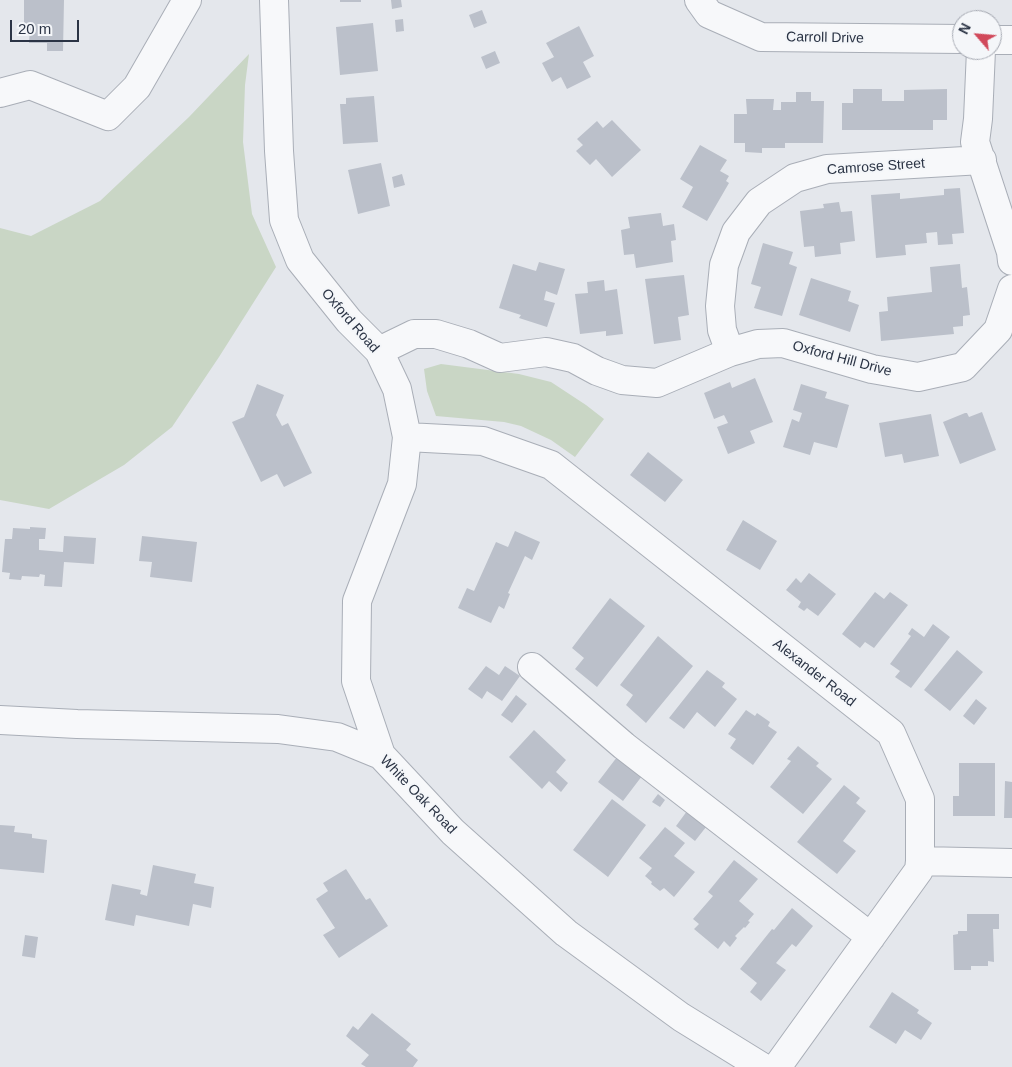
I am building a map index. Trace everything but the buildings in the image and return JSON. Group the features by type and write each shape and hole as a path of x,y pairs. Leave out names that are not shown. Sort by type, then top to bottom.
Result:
{"street":[{"path":"0,93 30,85 108,116 138,87 187,0"},
{"name":"Oxford Road","path":"274,0 279,151 284,220 300,260 349,321 379,352 398,389 407,437 402,484 357,601 356,681 381,755"},
{"name":"Carroll Drive","path":"699,0 709,14 761,37 952,39"},
{"path":"981,60 976,142 1012,252 1012,261"},
{"name":"Camrose Street","path":"730,352 722,330 720,306 724,265 736,232 760,202 796,178 827,169 982,160"},
{"name":"Oxford Hill Drive","path":"379,352 414,334 436,334 468,344 500,358 546,352 573,358 597,371 622,380 657,383 730,352 758,344 783,343 872,369 918,377 963,367 998,330 1012,289"},
{"name":"Alexander Road","path":"407,437 483,441 550,465 891,733 920,799 920,861 916,876 777,1067"},
{"path":"532,667 624,746 871,937"},
{"name":"White Oak Road","path":"0,720 77,724 278,729 337,737 381,755 453,832 566,933 681,1017 762,1067"},
{"path":"920,861 1012,863"}],"green space":[{"path":"249,54 245,85 243,142 252,214 276,267 172,427 124,465 49,509 0,500 0,228 31,236 100,201 189,117"},
{"path":"441,364 519,374 551,382 604,419 575,457 551,440 521,426 504,422 436,416 427,391 424,369"}]}
